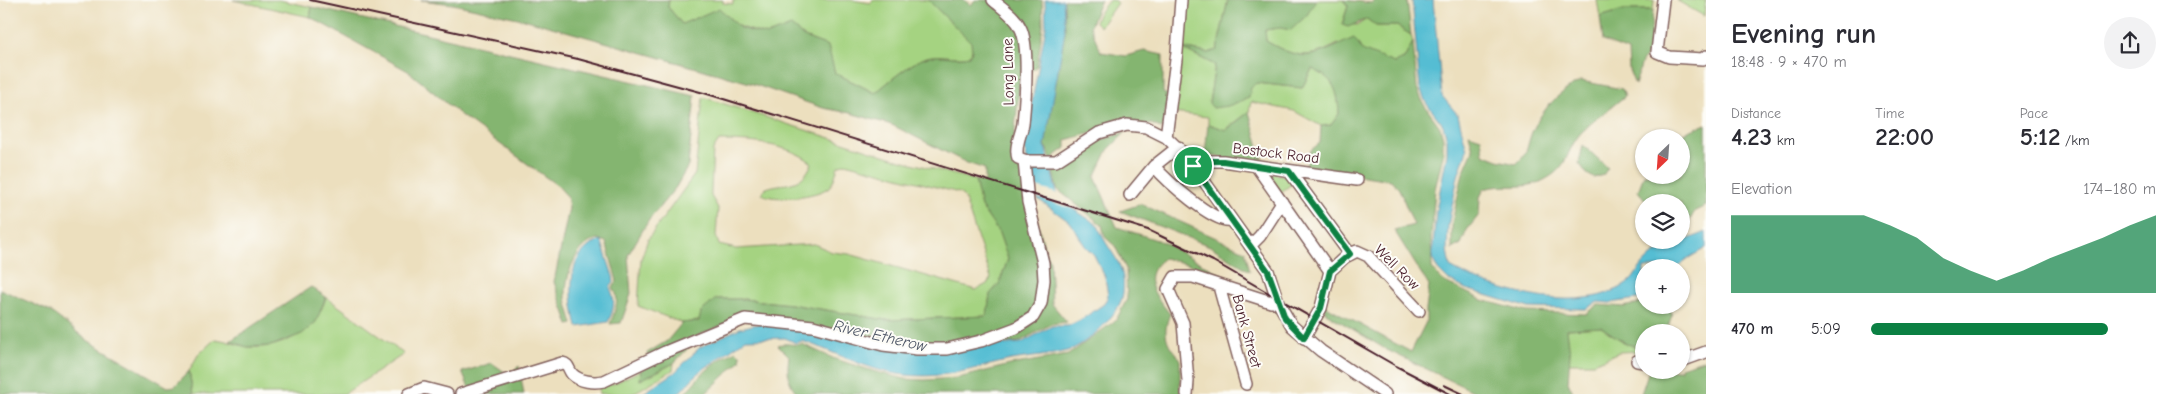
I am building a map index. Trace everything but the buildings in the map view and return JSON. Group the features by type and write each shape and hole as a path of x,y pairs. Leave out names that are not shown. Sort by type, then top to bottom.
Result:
{"street":[{"name":"Long Lane","path":"460,394 562,363 567,365 576,377 592,382 604,381 665,352 745,319 806,324 883,345 917,349 947,349 981,342 1016,328 1033,317 1041,302 1044,280 1043,263 1028,202 1023,159 1024,36 1017,22 993,0"},
{"path":"1166,137 1177,52 1181,0"},
{"path":"1663,0 1657,52 1669,57 1703,59 1706,56"},
{"path":"1023,159 1054,161 1089,138 1121,126 1139,125 1166,137 1178,147 1193,166 1271,277 1285,318 1304,338 1382,392"},
{"path":"1130,195 1154,166 1178,147"},
{"name":"Bostock Road","path":"1193,166 1202,161 1223,161 1357,180"},
{"path":"1154,166 1182,194 1222,220 1231,220"},
{"path":"1257,167 1330,271"},
{"path":"1289,171 1350,254 1330,271 1321,308 1304,338"},
{"path":"1250,246 1260,236 1282,202"},
{"name":"Well Row","path":"1350,254 1360,251 1368,256 1419,311"},
{"path":"1187,394 1188,381 1182,323 1168,289 1175,277 1193,277 1271,302 1278,302"},
{"name":"Bank Street","path":"1221,286 1220,290 1246,384"},
{"path":"1690,358 1706,352"},
{"path":"409,394 424,388 447,394"}],"green space":[{"path":"233,0 279,0 312,7 310,17"},
{"path":"421,0 669,0 668,7 682,24 719,8 740,28 767,35 791,26 804,37 828,46 835,73 875,93 903,70 927,57 969,56 972,50 971,42 928,0 964,0 971,5 975,0 1042,0 1043,25 1037,66 1020,79 1012,159 1023,166 1046,255 1050,261 1052,304 1067,322 1051,324 1019,342 985,344 979,340 918,348 744,316 648,357 647,353 667,341 682,323 699,321 701,312 716,299 743,299 790,304 886,320 987,316 990,294 999,284 1008,259 999,233 981,207 975,180 985,182 985,169 967,163 892,125 850,113 823,108 750,83 527,20 453,4"},
{"path":"669,0 723,0 723,3 733,4 733,0 852,0 871,3 873,0 928,0 972,42 972,50 969,56 934,56 920,60 903,70 875,93 835,73 827,46 804,37 791,27 767,35 740,27 719,9 682,24 668,7"},
{"path":"1064,0 1101,0 1090,26 1101,52 1126,56 1144,51 1163,55 1163,93 1168,95 1163,129 1151,124 1092,133 1066,140 1066,148 1051,159 1045,145 1065,31"},
{"path":"1109,0 1114,0 1117,3 1100,27 1095,22 1098,14"},
{"path":"1187,0 1228,0 1217,50 1208,53 1184,49 1215,65 1209,103 1251,88 1256,83 1302,88 1312,69 1326,77 1334,86 1338,98 1339,114 1331,125 1321,126 1294,111 1251,102 1249,112 1225,130 1208,124 1208,117 1172,113"},
{"path":"1228,0 1316,0 1307,15 1291,30 1280,28 1265,30 1266,41 1292,53 1311,55 1320,53 1354,38 1362,50 1394,63 1404,59 1413,42 1417,88 1424,105 1440,127 1443,138 1443,155 1435,189 1431,237 1432,268 1443,281 1482,300 1527,312 1586,314 1598,305 1624,307 1635,304 1635,314 1672,314 1669,324 1635,324 1635,346 1624,342 1601,327 1567,329 1570,354 1568,382 1574,394 1479,394 1387,350 1326,313 1324,305 1411,352 1426,322 1429,286 1394,230 1414,225 1399,189 1391,180 1305,167 1311,150 1320,143 1321,126 1331,125 1339,114 1338,99 1334,87 1326,77 1312,69 1302,88 1256,83 1251,88 1249,98 1228,106 1213,108 1209,103 1215,65 1181,48 1208,53 1217,50"},
{"path":"1316,0 1343,0 1348,6 1342,24 1358,25 1367,19 1376,26 1397,26 1411,35 1413,42 1404,59 1393,63 1338,44 1310,55 1294,54 1266,41 1265,30 1280,27 1301,17 1312,7"},
{"path":"1343,0 1372,3 1374,0 1407,0 1411,35 1397,26 1376,26 1367,19 1348,27 1342,25 1348,6"},
{"path":"1597,0 1654,0 1653,10 1623,10 1600,17"},
{"path":"1676,0 1706,0 1704,16"},
{"path":"312,7 695,96 688,166 676,187 649,220 628,255 631,294 621,323 610,324 617,301 613,288 617,281 606,242 597,239 589,243 577,255 567,280 566,298 573,324 569,325 554,282 569,208 567,196 558,186 463,117 408,71 310,17"},
{"path":"1623,10 1653,10 1649,51 1642,62 1635,85 1629,70 1628,51 1603,41 1600,17"},
{"path":"1581,81 1622,89 1625,96 1581,133 1562,165 1550,177 1526,186 1498,186 1484,189 1480,197 1479,215 1467,230 1461,244 1452,249 1452,222 1463,173 1473,150 1469,134 1481,138 1483,154 1516,164 1526,152 1537,122 1552,101"},
{"path":"703,97 893,158 975,180 981,207 999,233 1008,259 999,285 990,294 987,316 886,320 790,304 743,299 716,299 702,312 699,321 682,323 638,306 641,259 648,239 695,174","holes":["719,141 779,147 802,156 812,163 807,172 797,181 764,189 762,194 776,198 795,197 828,188 832,183 838,166 845,163 959,193 964,197 991,278 987,284 976,290 849,254 832,252 814,244 736,249 719,245 716,236 718,208 711,196 713,150"]},
{"path":"1249,112 1264,164 1205,155 1208,124 1226,130"},
{"path":"1706,124 1706,206 1695,211 1690,220 1690,194 1640,194 1638,191 1641,184 1690,184 1690,130"},
{"path":"1126,132 1108,150 1095,177 1117,227 1163,242 1236,283 1202,268 1164,258 1156,265 1152,272 1152,286 1155,293 1170,314 1166,332 1171,348 1180,358 1180,394 798,394 794,390 789,377 789,356 778,345 802,344 835,359 905,379 958,378 1010,365 1068,355 1116,320 1127,299 1126,269 1115,246 1105,237 1102,225 1057,189 1053,172 1096,142"},
{"path":"1583,145 1608,168 1603,175 1594,178 1587,174 1579,163"},
{"path":"1266,172 1287,176 1293,183 1280,193"},
{"path":"1141,204 1245,251 1250,271 1210,246 1120,211"},
{"path":"311,287 326,297 316,322 302,334 271,346 247,347 230,341"},
{"path":"0,289 51,312 87,340 168,387 175,386 189,371 193,394 0,394"},
{"path":"326,297 404,354 344,394 193,394 189,371 198,355 215,339 249,347 274,345 285,341 296,336 315,319"},
{"path":"1601,327 1635,347 1635,351 1619,352 1594,363 1569,363 1567,329"},
{"path":"690,346 674,363 640,380 641,370"},
{"path":"736,351 741,355 740,361 705,394 684,394 701,375 719,360"},
{"path":"1706,359 1706,394 1641,394 1646,379 1690,379 1690,364"},
{"path":"492,363 509,375 519,366 524,394 469,394 469,388 462,372"},
{"path":"674,363 673,370 632,394 599,394 599,386 613,384 641,370 640,380"}],"water":[{"path":"1045,0 1063,0 1065,31 1045,146 1057,193 1070,207 1098,225 1122,272 1123,293 1121,301 1109,319 1093,336 1067,351 1011,360 959,372 920,376 879,370 802,341 796,343 785,338 746,339 698,373 678,394 642,394 674,373 700,347 740,328 771,321 862,343 977,347 1021,343 1052,326 1068,326 1104,304 1108,296 1105,277 1094,255 1085,246 1071,223 1035,197 1024,145 1046,26"},
{"path":"1412,0 1433,0 1442,96 1458,115 1467,150 1458,176 1448,226 1447,250 1450,267 1488,284 1510,291 1556,299 1578,299 1599,296 1624,286 1635,276 1635,299 1610,303 1598,302 1586,309 1529,308 1466,289 1448,280 1438,270 1432,258 1436,211 1447,154 1447,139 1443,125 1426,103 1420,88"},
{"path":"1706,232 1706,248 1687,259 1648,259 1664,249 1690,249 1690,238"},
{"path":"601,240 614,282 610,288 614,301 612,313 608,322 577,327 572,289 575,265 589,246"}],"pier":[{"path":"1030,185 1062,195 1080,211 1032,196"}],"railway":[{"path":"310,0 578,59 704,93 1148,230 1213,261 1396,366 1450,394"},
{"path":"1444,385 1463,394"}],"route":[{"path":"1202,161 1223,161 1289,171 1350,254 1330,271 1321,308 1304,338 1285,318 1268,271 1193,166 1202,161"}],"water label":[{"name":"River Etherow","path":"880,336"}]}
